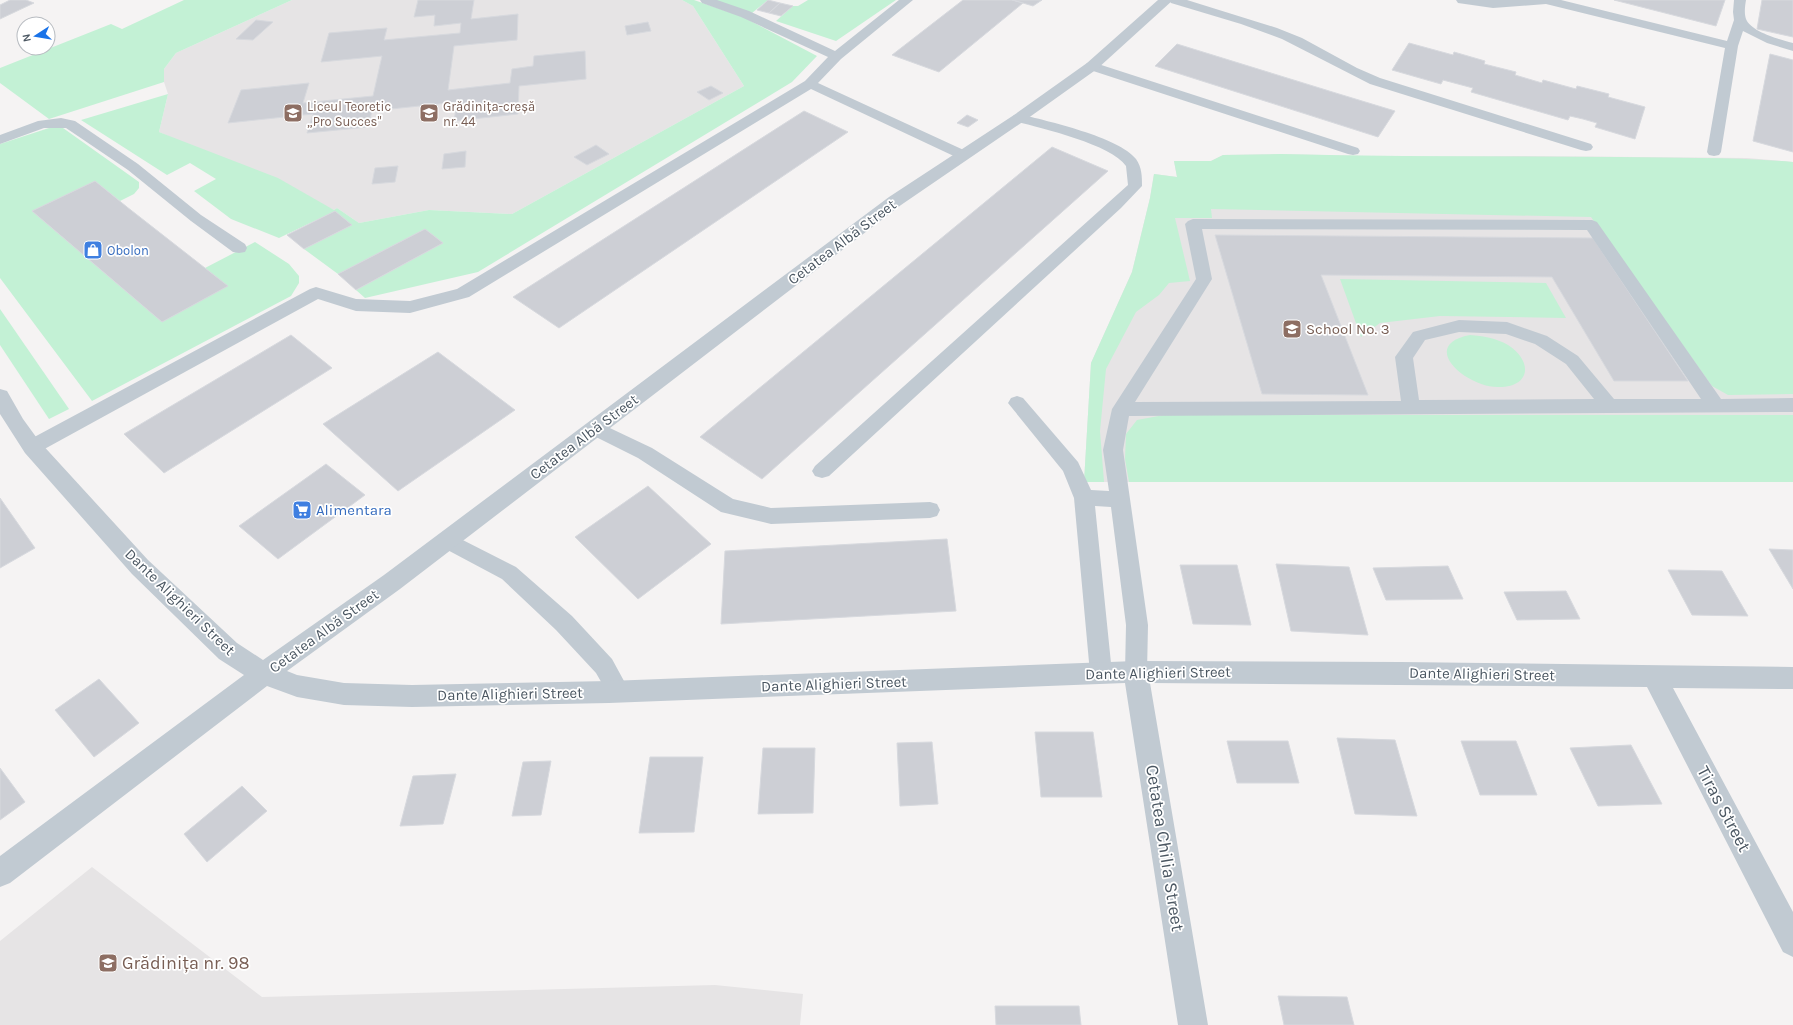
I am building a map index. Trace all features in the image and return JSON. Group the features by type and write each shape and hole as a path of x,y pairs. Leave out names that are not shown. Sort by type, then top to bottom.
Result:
{"street":[{"name":"Cetatea Albă Street","path":"0,873 264,674 447,540 896,201 1019,118 1092,66 1166,0"},
{"name":"Dante Alighieri Street","path":"0,396 8,428 32,447 140,567 228,651 264,674 297,686 344,694 412,696 619,692 1136,672 1793,678"},
{"name":"Cetatea Chilia Street","path":"1136,672 1193,1025"},
{"name":"Tiras Street","path":"1654,676 1793,942"}],"lane":[{"path":"706,0 745,14 836,56"},
{"path":"32,447 316,294 356,305 410,307 463,293 810,84 836,56 907,0"},
{"path":"1176,0 1285,35 1355,74 1586,147"},
{"path":"1462,0 1507,4 1546,0 1732,46"},
{"path":"1714,152 1732,46 1740,20 1740,0"},
{"path":"1740,20 1756,34 1772,41 1793,47"},
{"path":"1092,66 1353,151"},
{"path":"810,84 963,155"},
{"path":"822,470 1116,205 1135,186 1135,173 1130,160 1120,153 1105,145 1019,118"},
{"path":"0,140 43,124 58,121 70,124 133,167 196,218 239,248"},
{"path":"1136,672 1137,624 1113,450 1121,409 1204,279 1193,224 1592,225 1716,406"},
{"path":"1411,407 1404,357 1419,336 1459,326 1507,328 1541,340 1572,360 1609,406"},
{"path":"1017,403 1071,467 1084,498 1101,674"},
{"path":"1121,409 1793,405"},
{"path":"595,428 645,453 728,506 742,510 771,516 930,510"},
{"path":"1084,498 1120,499"},
{"path":"447,540 509,573 564,623 604,666 619,692"}],"shaded area":[{"name":"Grădinița-creșă nr. 44","path":"292,0 682,0 693,6 744,86 512,214 429,210 359,223 337,208 334,210 159,132 168,94 163,79 164,69 176,53"},
{"path":"1280,154 1406,157 1518,156 1747,158 1793,162 1793,482 1084,482 1091,363 1132,272 1150,198 1154,174 1177,177 1174,161 1211,161 1223,155"},
{"name":"Grădinița nr. 98","path":"92,867 262,997 715,985 803,994 800,1025 0,1025 0,941"}],"green space":[{"path":"184,0 292,0 176,53 164,69 164,82 49,119 0,83 0,68 30,56 56,56 56,46 111,24 122,29"},
{"path":"682,0 694,0 743,17 817,56 792,82 478,272 365,298 356,290 443,243 425,229 338,274 304,249 352,225 335,211 279,238 231,219 194,191 216,179 190,163 167,175 81,120 168,94 159,132 278,178 334,210 337,208 359,223 429,210 512,214 744,86 693,6"},
{"path":"714,0 768,0 752,13"},
{"path":"808,0 896,0 836,41 776,21 793,6 798,6"},
{"path":"52,127 63,128 139,182 139,188 134,194 120,201 95,181 32,211 162,322 227,286 205,268 255,242 289,264 299,276 299,283 291,296 92,401 0,278 0,144"},
{"path":"1280,154 1706,158 1793,162 1793,394 1728,395 1712,386 1591,217 1211,209 1212,218 1175,218 1190,281 1169,283 1159,295 1136,312 1106,369 1100,431 1104,482 1084,482 1091,363 1132,272 1150,198 1154,174 1177,177 1174,161 1211,161 1223,155"},
{"path":"1340,279 1546,283 1566,318 1440,316 1380,323 1361,337"},
{"path":"0,309 69,409 49,419 0,345"},
{"path":"1470,335 1494,339 1508,345 1516,351 1522,358 1525,365 1523,378 1510,386 1499,387 1474,381 1462,374 1447,356 1448,347 1455,340"},
{"path":"1164,415 1793,415 1793,482 1129,482 1125,459 1126,434 1137,420"}],"building":[{"path":"10,0 26,0 34,3 0,19 0,5"},
{"path":"418,0 474,0 471,19 518,14 517,40 454,46 448,90 510,83 512,69 533,66 534,56 585,51 586,79 519,86 518,114 454,121 457,102 372,111 368,127 307,133 313,114 228,123 241,90 309,83 303,103 373,96 382,56 321,62 329,33 387,28 384,40 460,33 461,23 434,26 435,15 414,17"},
{"path":"768,0 780,3 769,13 757,10"},
{"path":"963,0 1012,0 1023,3 939,72 892,55"},
{"path":"1013,0 1042,0 1033,6"},
{"path":"1614,0 1725,0 1716,26"},
{"path":"1762,0 1793,0 1793,37 1757,29"},
{"path":"780,3 793,6 781,16 769,13"},
{"path":"256,20 273,22 253,40 236,39"},
{"path":"648,22 651,31 627,35 625,26"},
{"path":"1409,43 1453,55 1454,52 1485,61 1484,64 1516,72 1515,75 1542,83 1543,80 1576,89 1577,86 1609,94 1608,97 1645,107 1635,139 1595,127 1597,123 1583,119 1570,116 1568,120 1471,92 1473,88 1443,80 1441,84 1392,70"},
{"path":"1177,44 1395,111 1378,137 1155,66"},
{"path":"1770,54 1793,60 1793,152 1753,141"},
{"path":"711,86 723,93 709,100 697,92"},
{"path":"804,111 848,132 559,328 513,297"},
{"path":"967,115 978,120 968,127 957,123"},
{"path":"596,145 609,154 587,165 574,157"},
{"path":"1052,147 1108,171 762,479 700,437"},
{"path":"466,151 465,167 442,169 444,154"},
{"path":"398,166 395,182 372,184 375,168"},
{"path":"95,181 228,286 162,322 32,211"},
{"path":"335,211 352,225 304,249 287,235"},
{"path":"425,229 443,243 356,290 338,274"},
{"name":"School No. 3","path":"1215,235 1593,238 1688,381 1614,381 1552,277 1321,275 1368,395 1262,394"},
{"path":"291,335 332,368 164,473 124,434"},
{"path":"438,352 515,410 398,491 323,424"},
{"name":"Alimentara","path":"326,464 365,495 278,559 239,526"},
{"path":"648,486 711,544 638,599 575,537"},
{"path":"0,498 35,548 0,568"},
{"path":"947,539 956,611 721,624 725,551"},
{"path":"1769,549 1793,550 1793,589"},
{"path":"1276,564 1349,567 1368,635 1291,631"},
{"path":"1180,565 1237,565 1251,625 1193,624"},
{"path":"1448,566 1463,599 1386,600 1373,568"},
{"path":"1668,570 1722,571 1748,616 1692,615"},
{"path":"1566,591 1580,619 1517,620 1504,592"},
{"path":"99,679 139,723 94,757 55,710"},
{"path":"1035,732 1093,732 1102,797 1041,797"},
{"path":"1337,738 1395,740 1417,816 1355,814"},
{"path":"1227,741 1288,741 1299,783 1237,783"},
{"path":"1461,741 1516,741 1537,795 1480,795"},
{"path":"932,742 938,804 900,806 897,743"},
{"path":"1631,745 1662,804 1598,806 1570,748"},
{"path":"763,748 815,748 813,813 758,814"},
{"path":"650,757 703,757 694,832 639,833"},
{"path":"551,761 541,815 512,816 523,762"},
{"path":"0,768 25,802 0,820"},
{"path":"456,774 443,824 400,826 413,776"},
{"path":"242,786 267,811 207,862 184,834"},
{"path":"1278,996 1347,997 1354,1025 1284,1025"},
{"path":"995,1006 1079,1006 1081,1025 996,1025"}],"place":[{"name":"Liceul Teoretic „Pro Succes\"","path":"293,113"},
{"name":"Grădinița-creșă nr. 44","path":"429,113"},
{"name":"Obolon","path":"93,250"},
{"name":"School No. 3","path":"1292,329"},
{"name":"Alimentara","path":"302,510"},
{"name":"Grădinița nr. 98","path":"108,963"}]}
